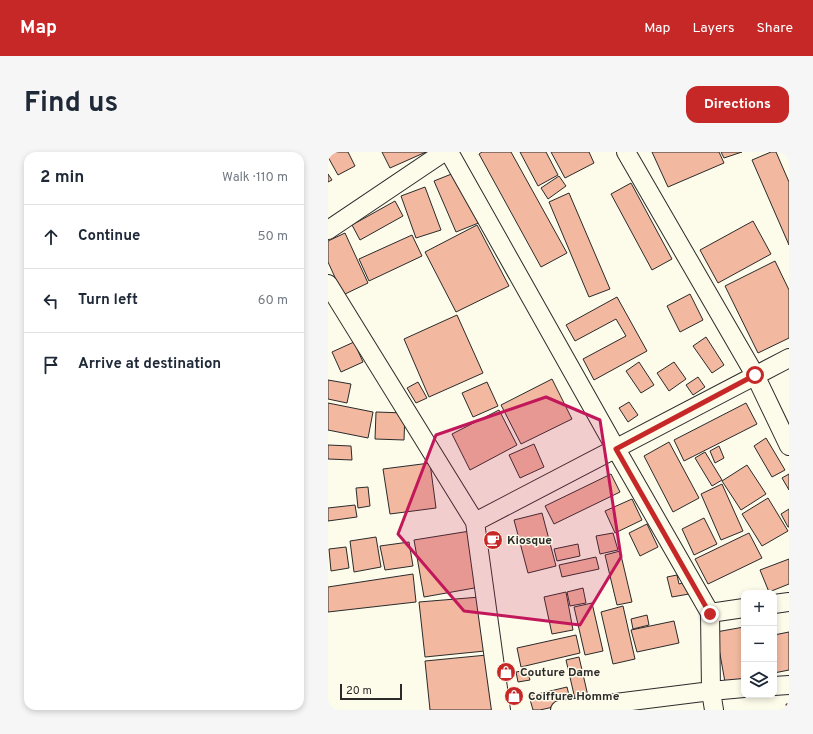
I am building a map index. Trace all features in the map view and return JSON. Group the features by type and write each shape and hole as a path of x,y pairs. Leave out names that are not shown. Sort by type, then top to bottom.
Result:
{"street":[{"path":"328,230 444,152"},
{"path":"449,152 710,614 711,691 714,710"},
{"path":"626,152 755,375 789,446"},
{"path":"328,284 475,522 501,710"},
{"path":"475,522 789,358"},
{"path":"777,604 789,602"},
{"path":"710,614 741,609"},
{"path":"777,686 789,685"},
{"path":"560,710 741,688"}],"highlighted area":[{"path":"546,397 600,420 621,557 580,625 464,611 398,534 436,435"}],"building":[{"path":"328,152 348,152 355,166 338,175 328,157"},
{"path":"382,152 426,152 390,168"},
{"path":"482,152 511,152 567,253 541,267 479,154"},
{"path":"520,152 546,152 558,175 538,186"},
{"path":"551,152 589,152 594,163 565,178"},
{"path":"652,152 719,152 724,163 668,187"},
{"path":"721,152 742,152 724,158"},
{"path":"771,152 776,152 789,182 789,245 752,160"},
{"path":"459,171 481,222 456,232 434,181"},
{"path":"328,174 332,180 328,182"},
{"path":"559,176 566,186 548,199 541,188"},
{"path":"631,183 672,259 652,270 611,194"},
{"path":"425,187 441,230 416,238 401,196"},
{"path":"569,193 610,289 589,297 549,202"},
{"path":"395,201 403,216 360,240 352,225"},
{"path":"753,221 771,254 718,283 700,250"},
{"path":"477,225 509,286 456,312 425,252"},
{"path":"345,233 368,283 343,295 328,262 328,241"},
{"path":"412,235 422,256 369,281 359,259"},
{"path":"775,261 789,290 789,338 758,353 725,286"},
{"path":"690,294 703,320 680,332 667,306"},
{"path":"617,297 647,351 594,380 583,359 626,336 616,319 575,341 566,325"},
{"path":"457,315 483,373 429,397 404,339"},
{"path":"706,337 724,365 712,373 693,346"},
{"path":"354,342 363,362 341,372 332,352"},
{"path":"639,362 654,385 641,393 626,371"},
{"path":"674,362 686,379 669,391 657,373"},
{"path":"698,377 705,387 693,395 686,385"},
{"path":"552,379 572,419 521,444 501,405"},
{"path":"328,380 351,384 347,403 328,399"},
{"path":"418,382 427,398 416,403 407,388"},
{"path":"487,382 498,406 473,417 462,393"},
{"path":"629,402 638,415 628,422 619,408"},
{"path":"328,403 373,412 368,438 328,430"},
{"path":"746,403 757,424 684,461 674,440"},
{"path":"499,410 517,445 470,470 452,434"},
{"path":"376,412 405,413 404,440 375,439"},
{"path":"766,438 785,470 772,477 754,446"},
{"path":"669,442 699,498 673,512 644,456"},
{"path":"534,444 544,467 520,478 509,455"},
{"path":"328,445 351,446 352,460 328,459"},
{"path":"719,446 724,458 715,463 710,451"},
{"path":"705,452 722,480 712,486 695,458"},
{"path":"430,463 436,508 390,514 383,469"},
{"path":"747,465 766,494 741,510 722,481"},
{"path":"611,474 620,492 554,524 545,506"},
{"path":"789,474 789,490 782,478"},
{"path":"722,484 743,531 721,540 701,494"},
{"path":"368,487 370,506 358,508 356,488"},
{"path":"768,498 788,531 762,546 742,514"},
{"path":"632,499 642,520 615,533 605,511"},
{"path":"355,505 357,517 328,521 328,508"},
{"path":"789,509 789,527 788,527 781,514"},
{"path":"542,513 556,566 528,573 514,520"},
{"path":"704,518 717,544 694,555 682,529"},
{"path":"647,524 658,547 640,556 629,533"},
{"path":"470,531 480,587 424,597 414,540"},
{"path":"613,533 618,550 600,554 596,536"},
{"path":"749,533 762,558 708,584 695,559"},
{"path":"376,537 381,567 354,572 350,541"},
{"path":"409,542 413,566 385,570 380,546"},
{"path":"578,544 580,556 557,561 554,549"},
{"path":"346,547 349,568 331,571 329,549"},
{"path":"620,551 632,602 617,605 605,555"},
{"path":"596,557 599,569 562,577 559,565"},
{"path":"789,559 789,584 774,590 768,590 760,570"},
{"path":"413,574 416,602 328,612 328,587"},
{"path":"677,575 679,584 687,582 689,594 672,597 667,577"},
{"path":"583,588 586,603 570,606 567,592"},
{"path":"566,592 573,630 552,634 544,597"},
{"path":"480,597 485,651 425,657 419,602"},
{"path":"592,603 603,651 585,655 574,607"},
{"path":"623,606 635,659 613,664 601,612"},
{"path":"647,615 649,625 633,629 631,619"},
{"path":"674,621 679,643 637,652 631,630"},
{"path":"741,628 741,679 725,682 716,632"},
{"path":"789,632 789,670 777,672 777,662 777,634"},
{"path":"576,635 580,653 521,667 517,648"},
{"path":"487,655 494,710 430,710 425,661"},
{"path":"579,657 588,696 575,699 566,660"},
{"path":"527,670 530,680 518,682 516,672"},
{"path":"567,687 571,703 540,710 533,710 529,696"},
{"path":"786,704 789,704 789,710 787,710"}],"place":[{"name":"Kiosque","path":"493,540"},
{"name":"Couture Dame","path":"506,672"},
{"name":"Coiffure Homme","path":"514,696"}],"route":[{"path":"710,614 616,449 755,375"}]}
